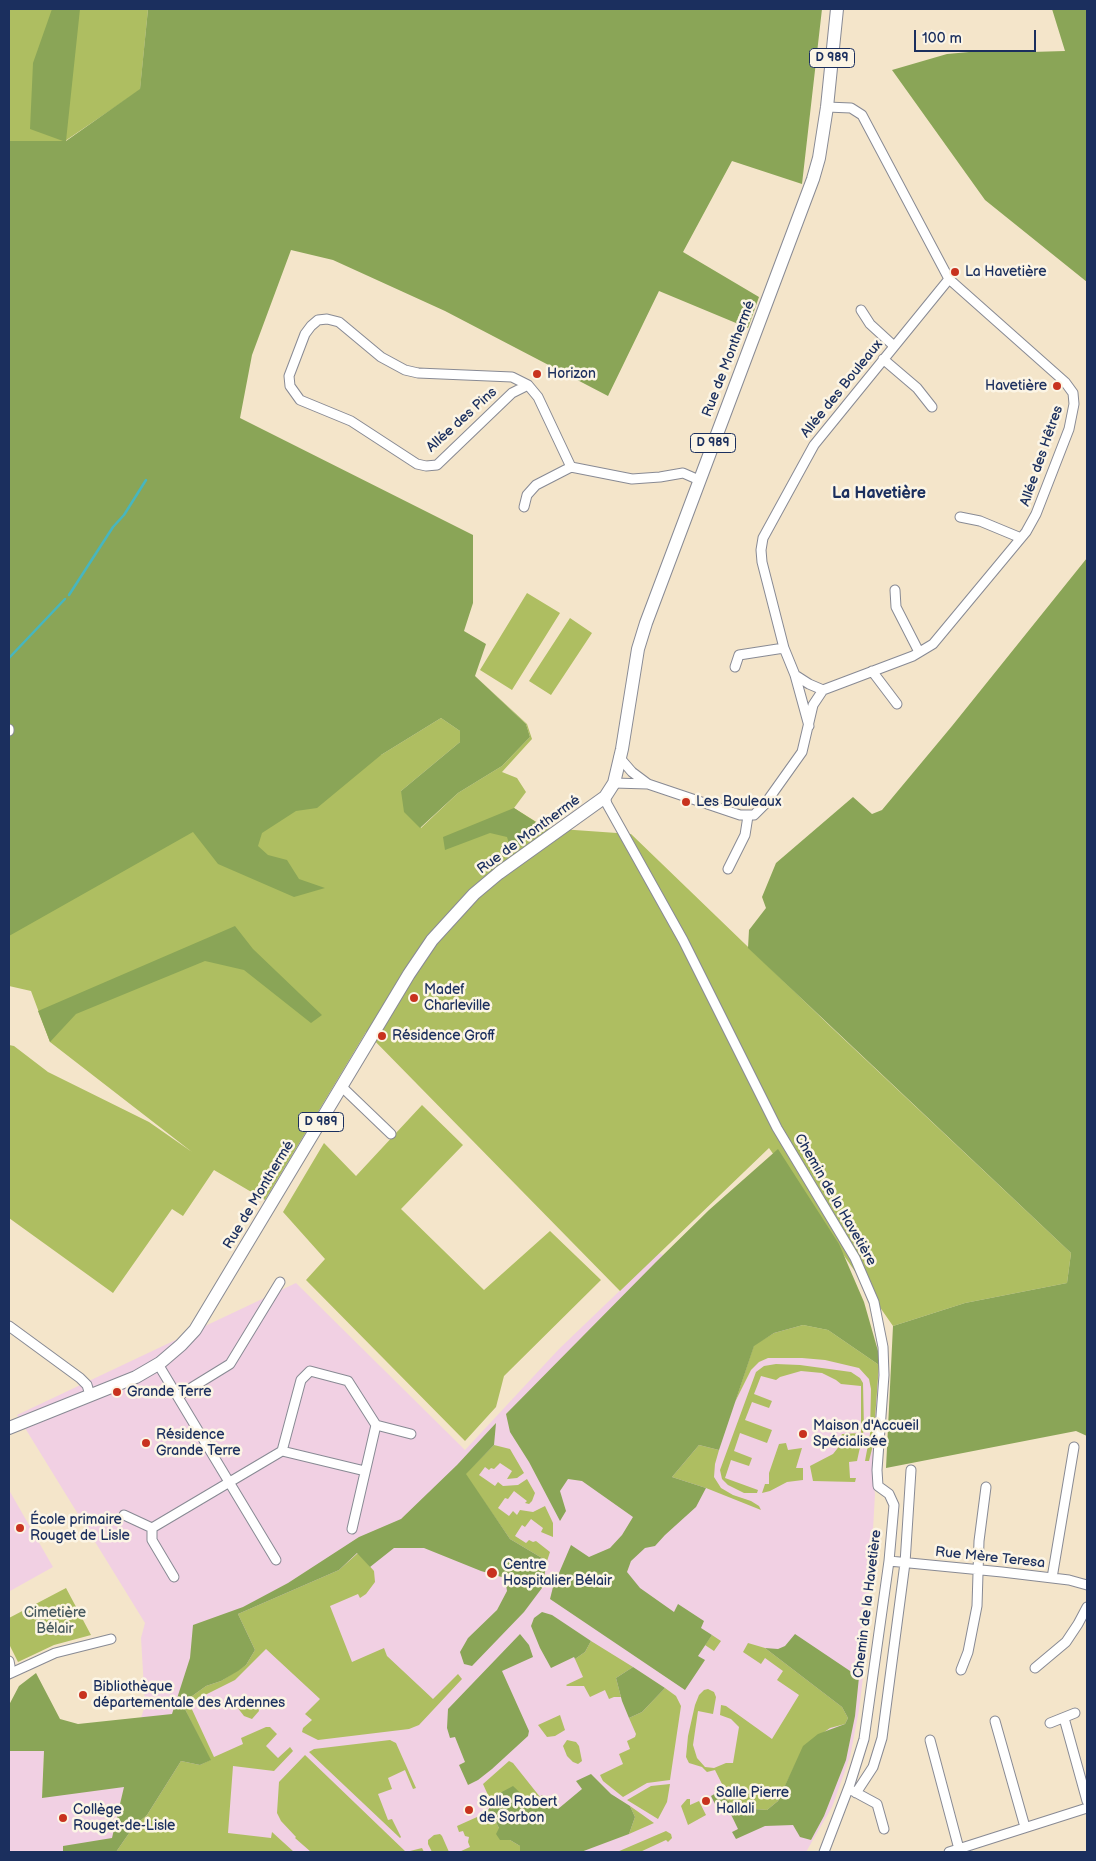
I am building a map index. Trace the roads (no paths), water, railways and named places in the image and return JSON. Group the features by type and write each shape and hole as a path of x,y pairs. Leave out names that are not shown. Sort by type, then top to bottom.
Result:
{"main road":[{"name":"D 989","path":"827,107 837,9"},
{"name":"Rue de Monthermé","path":"9,1428 136,1378 181,1346 195,1330 409,974 432,940 474,894 499,873 605,797 614,783 622,750 641,640 699,480 802,212 819,158 827,107"}],"street":[{"name":"Allée des Hêtres","path":"823,690 919,652 933,644 1021,538 1036,514 1069,428 1074,404 1073,393 1065,382 949,279 862,115 851,108 827,107"},
{"name":"Allée des Bouleaux","path":"809,726 795,675 784,648 762,562 761,550 764,538 814,445 949,279"},
{"path":"861,310 870,324 894,346"},
{"name":"Allée des Pins","path":"327,318 340,322 382,357 405,370 418,373 512,377 528,385 512,393 437,464 426,466 417,464 351,422 300,400 290,386 289,376 305,334 318,320 327,318"},
{"path":"883,359 917,388 932,407"},
{"path":"528,385 538,397 572,467"},
{"path":"524,507 527,495 536,485 572,467 632,479 683,473 699,480"},
{"path":"960,517 980,521 1021,538"},
{"path":"895,590 896,607 919,652"},
{"path":"735,667 739,655 784,648"},
{"path":"872,671 897,704"},
{"path":"614,783 648,784 740,815 754,815 765,804 802,752 813,705 823,690 795,675"},
{"path":"619,757 632,772 648,784"},
{"name":"Chemin de la Havetière","path":"605,797 607,804 683,940 777,1128 856,1258 874,1302 882,1347 884,1375 877,1470 878,1486 889,1494 894,1505 889,1561 864,1740 852,1791 824,1852"},
{"path":"728,869 745,835 748,816"},
{"path":"342,1086 391,1134"},
{"path":"178,1396 230,1364 280,1282"},
{"path":"9,1326 80,1378 86,1385 90,1395"},
{"path":"158,1364 276,1560"},
{"path":"152,1528 282,1450 301,1380 310,1371 348,1381 376,1425 411,1434"},
{"path":"352,1529 376,1425"},
{"path":"1052,1578 1074,1447"},
{"path":"282,1450 365,1471"},
{"path":"884,1829 877,1804 852,1791 873,1767 882,1738 904,1563 911,1470"},
{"path":"961,1670 968,1652 977,1606 979,1541 986,1487"},
{"path":"124,1515 152,1528"},
{"path":"152,1528 152,1540 174,1577"},
{"name":"Rue Mère Teresa","path":"889,1561 1069,1580 1087,1585"},
{"path":"1035,1668 1066,1642 1087,1607"},
{"path":"9,1673 56,1653 111,1639"},
{"path":"9,1661 9,1673"},
{"path":"1050,1723 1075,1713"},
{"path":"1064,1718 1087,1801"},
{"path":"995,1721 1025,1827"},
{"path":"930,1740 959,1849"},
{"path":"948,1852 1087,1808"}],"waterway":[{"path":"69,595 146,480"},
{"path":"9,658 65,599"}],"place":[{"name":"La Havetière","path":"955,272"},
{"name":"Horizon","path":"537,374"},
{"name":"Havetière","path":"1057,386"},
{"name":"Les Bouleaux","path":"686,802"},
{"name":"Madef Charleville","path":"414,998"},
{"name":"Résidence Groff","path":"382,1036"},
{"name":"Grande Terre","path":"117,1392"},
{"name":"Maison d'Accueil Spécialisée","path":"803,1434"},
{"name":"Résidence Grande Terre","path":"146,1443"},
{"name":"École primaire Rouget de Lisle","path":"20,1528"},
{"name":"Centre Hospitalier Bélair","path":"492,1573"},
{"name":"Bibliothèque départementale des Ardennes","path":"83,1695"},
{"name":"Salle Pierre Hallali","path":"706,1801"},
{"name":"Salle Robert de Sorbon","path":"469,1810"},
{"name":"Collège Rouget-de-Lisle","path":"63,1818"}],"district":[{"name":"La Havetière","path":"879,494"}],"park label":[{"name":"Cimetière Bélair","path":"55,1622"}]}
